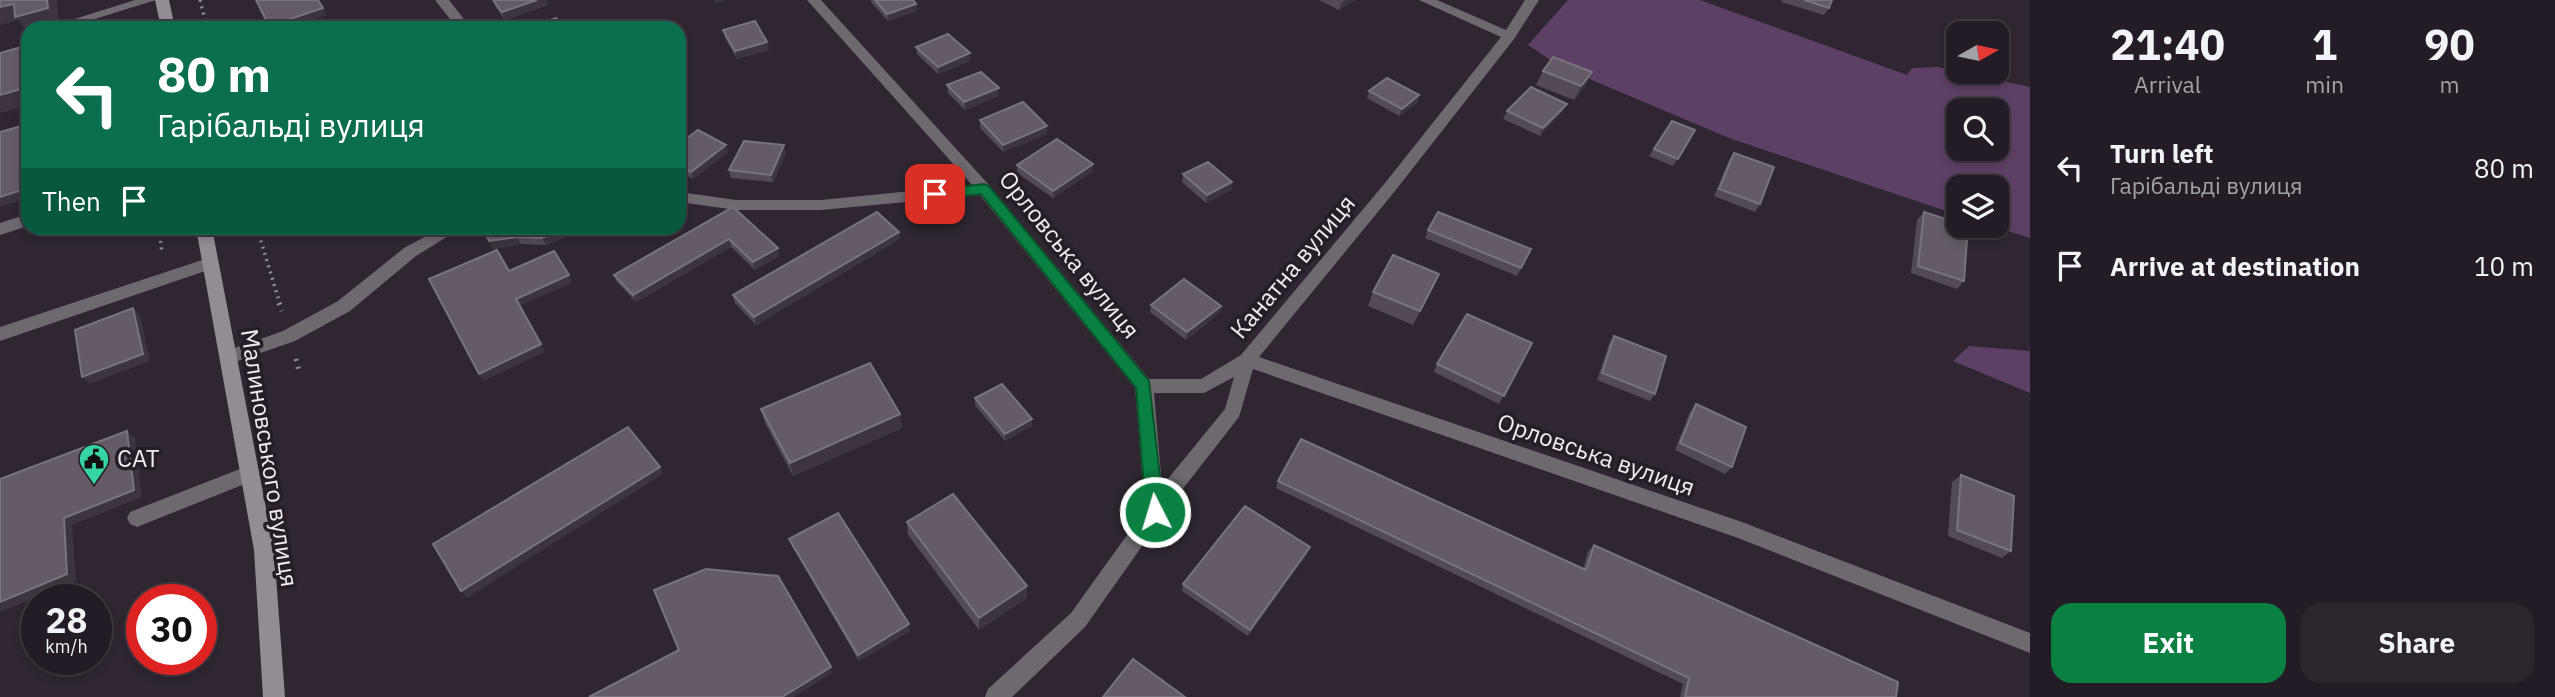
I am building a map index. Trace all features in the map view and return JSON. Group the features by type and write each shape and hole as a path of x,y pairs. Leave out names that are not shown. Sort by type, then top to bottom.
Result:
{"main road":[{"path":"162,0 166,21"},
{"name":"Малиновського вулиця","path":"205,235 264,550 274,697"}],"street":[{"path":"76,21 149,0"},
{"path":"442,0 458,21"},
{"name":"Орловська вулиця","path":"814,0 984,189 1144,386"},
{"path":"1426,0 1509,36"},
{"name":"Канатна вулиця","path":"996,697 1078,620 1155,512 1233,412 1247,360 1390,187 1509,36 1532,0"},
{"path":"686,198 736,205 821,205 984,189"},
{"path":"0,229 21,222"},
{"path":"229,357 289,336 344,306 410,252 440,235"},
{"path":"0,334 211,263"},
{"path":"1155,512 1144,386 1205,386 1247,360"},
{"name":"Орловська вулиця","path":"1247,360 1742,531 2030,643"},
{"path":"137,518 250,473"}],"path":[{"path":"200,0 205,21"},
{"path":"259,235 299,370"}],"shaded area":[{"path":"1568,0 1700,0 1907,75 1912,68 1938,67 1946,69 1946,84 2009,82 2030,87 2030,238 2009,231 2009,175 1946,175 1946,211 1729,138 1561,67 1528,45"},
{"path":"1969,346 2030,351 2030,393 1953,361"}],"building":[{"path":"0,0 47,0 48,8 15,17 14,4 0,7"},
{"path":"256,0 318,0 323,8 284,21 266,21"},
{"path":"493,0 537,0 502,12"},
{"path":"875,0 913,0 916,4 887,14"},
{"path":"1804,0 1832,0 1829,8"},
{"path":"755,21 767,42 735,51 723,30"},
{"path":"948,34 970,53 938,67 916,47"},
{"path":"21,47 21,89 0,95 0,53"},
{"path":"1553,57 1592,72 1581,86 1543,71"},
{"path":"981,72 999,88 964,102 947,85"},
{"path":"1387,78 1419,95 1402,109 1369,91"},
{"path":"1531,87 1567,104 1543,128 1507,111"},
{"path":"1023,102 1047,126 1003,145 980,120"},
{"path":"1672,121 1695,130 1678,159 1654,149"},
{"path":"21,126 21,190 0,197 0,132"},
{"path":"698,130 726,145 691,172 686,169 686,139"},
{"path":"1057,139 1093,164 1053,191 1017,165"},
{"path":"744,141 784,145 771,175 729,170"},
{"path":"1734,153 1774,167 1760,204 1719,189"},
{"path":"1208,162 1232,182 1207,195 1183,174"},
{"path":"733,207 778,248 753,262 729,239 633,295 614,275"},
{"path":"877,212 899,232 754,317 733,295"},
{"path":"1438,212 1531,249 1521,268 1428,230"},
{"path":"1924,212 1946,219 1946,238 1967,238 1964,281 1918,266"},
{"path":"486,235 550,235 542,238 517,237 489,241"},
{"path":"497,250 509,271 554,251 569,275 516,299 541,344 479,374 429,279"},
{"path":"1393,255 1439,274 1420,311 1373,292"},
{"path":"1184,279 1221,306 1187,332 1151,305"},
{"path":"133,308 143,354 82,377 75,330"},
{"path":"1467,314 1532,343 1504,396 1437,364"},
{"path":"1614,336 1666,356 1655,394 1602,373"},
{"path":"870,363 900,414 790,463 761,409"},
{"path":"1002,384 1032,419 1005,434 975,398"},
{"path":"1696,404 1746,427 1732,467 1680,443"},
{"path":"628,427 660,467 461,591 433,544"},
{"path":"127,431 134,490 64,518 67,574 43,584 21,584 21,593 0,602 0,479"},
{"path":"1301,439 1586,570 1594,545 1898,682 1896,697 1685,697 1689,678 1278,481"},
{"path":"1961,475 2014,496 2011,551 1957,530"},
{"path":"953,494 1027,586 979,618 907,522"},
{"path":"1245,506 1310,547 1250,630 1183,584"},
{"path":"838,513 909,624 858,655 789,539"},
{"path":"706,569 778,576 831,667 782,697 589,697 679,650 654,590"},
{"path":"1133,659 1185,697 1103,697"}],"place":[{"name":"САТ","path":"94,486"}],"route":[{"path":"935,194 984,189 1144,386 1155,512"}]}
